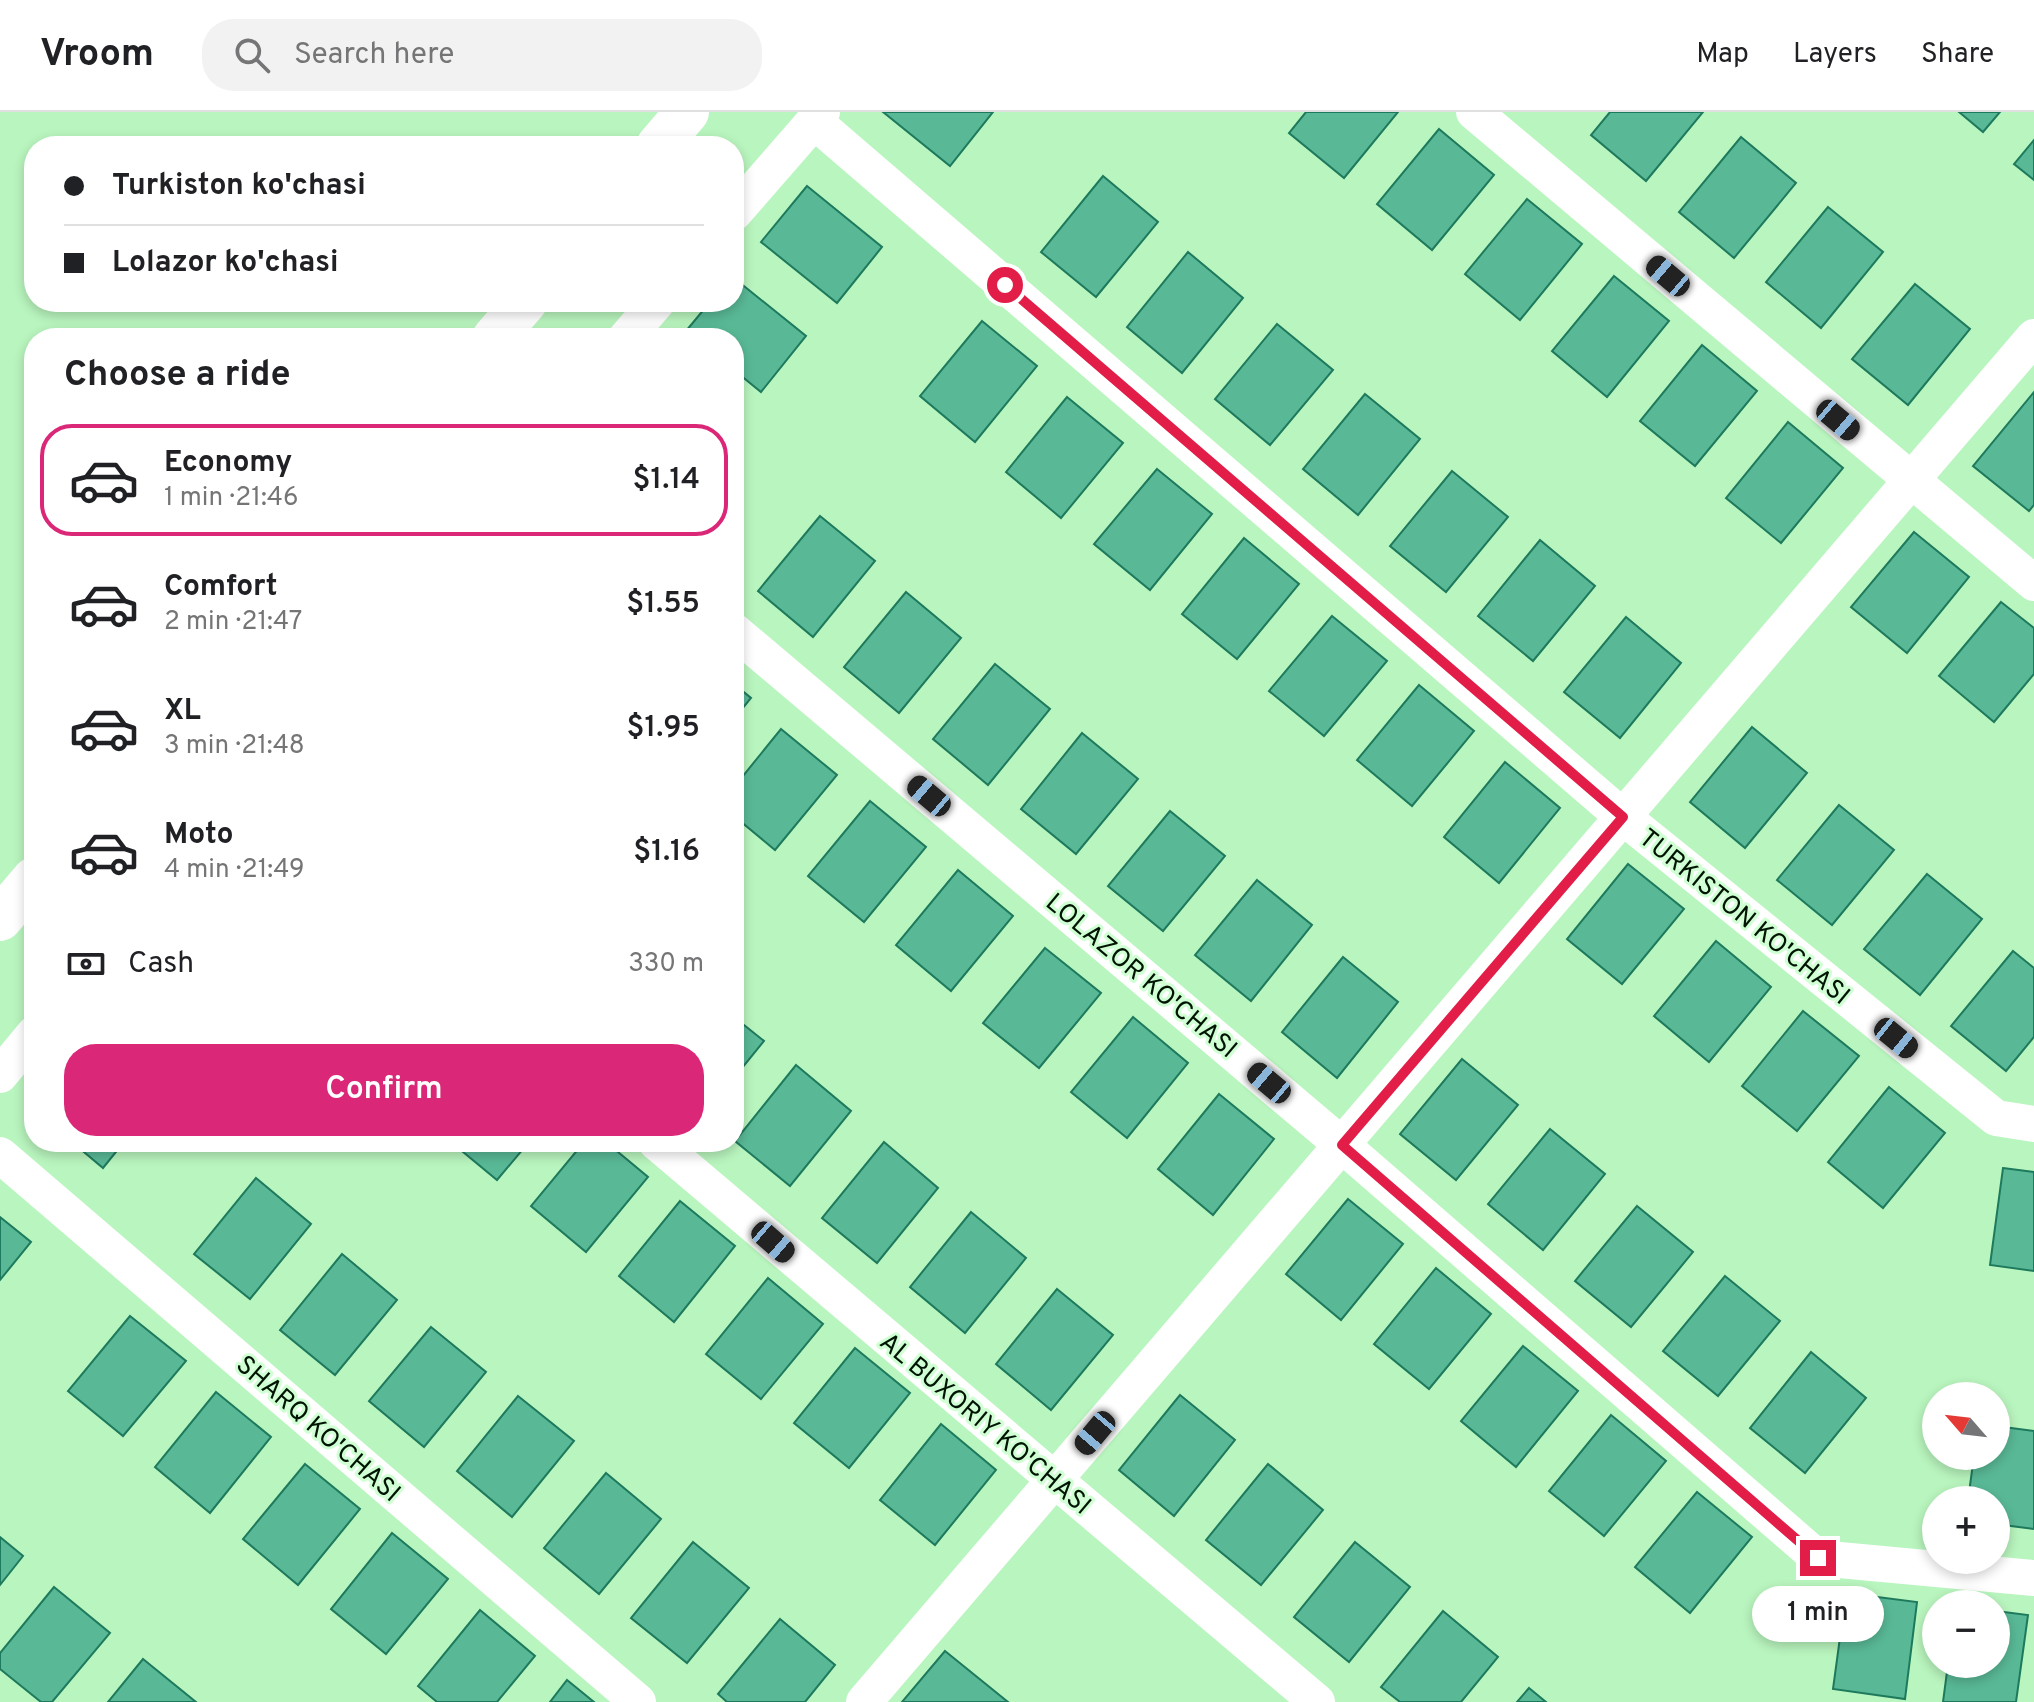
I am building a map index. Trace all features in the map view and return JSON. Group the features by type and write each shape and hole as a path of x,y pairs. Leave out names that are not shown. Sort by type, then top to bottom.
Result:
{"street":[{"path":"667,136 687,112"},
{"path":"1474,112 1910,482 2034,583"},
{"path":"744,201 818,116"},
{"name":"TURKISTON KO'CHASI","path":"818,116 1623,817 1996,1118 2034,1124"},
{"path":"503,328 516,312"},
{"path":"634,328 647,312"},
{"path":"864,1702 2034,337"},
{"name":"LOLAZOR KO'CHASI","path":"744,639 1342,1145 1818,1558 2034,1578"},
{"path":"0,919 24,891"},
{"path":"0,1075 24,1046"},
{"name":"AL BUXORIY KO'CHASI","path":"668,1152 1317,1702"},
{"name":"SHARQ KO'CHASI","path":"0,1155 638,1702"}],"building":[{"path":"883,112 993,112 950,166"},
{"path":"1306,112 1398,112 1344,178 1289,133"},
{"path":"1610,112 1703,112 1646,181 1591,135"},
{"path":"1959,112 2000,112 1983,132"},
{"path":"1439,129 1494,175 1432,250 1377,204"},
{"path":"1741,137 1796,183 1734,258 1679,212"},
{"path":"2034,140 2034,180 2014,164"},
{"path":"1103,176 1158,222 1096,297 1041,252"},
{"path":"807,186 882,247 837,303 761,242"},
{"path":"1527,199 1582,244 1520,320 1465,274"},
{"path":"1828,207 1883,252 1821,328 1766,282"},
{"path":"1188,252 1243,298 1182,373 1127,327"},
{"path":"1614,276 1669,321 1607,397 1552,351"},
{"path":"1915,284 1970,329 1908,405 1852,359"},
{"path":"744,286 806,336 761,392 744,378 744,328 688,328 702,312 744,312"},
{"path":"982,321 1037,366 975,442 920,396"},
{"path":"1277,324 1333,370 1270,445 1215,399"},
{"path":"1702,345 1757,391 1695,466 1640,421"},
{"path":"2034,392 2034,505 2029,511 1973,466"},
{"path":"1365,394 1420,439 1358,515 1303,469"},
{"path":"1067,397 1123,443 1061,518 1006,472"},
{"path":"1788,422 1843,468 1781,543 1726,498"},
{"path":"1157,469 1212,514 1150,590 1094,544"},
{"path":"1452,471 1508,517 1446,592 1390,546"},
{"path":"820,516 875,561 813,637 758,591"},
{"path":"1914,532 1969,577 1907,653 1851,607"},
{"path":"1244,538 1299,584 1237,659 1182,614"},
{"path":"1540,540 1595,586 1533,661 1478,616"},
{"path":"906,592 961,638 899,713 844,667"},
{"path":"2001,602 2034,628 2034,674 1994,722 1939,676"},
{"path":"1332,616 1387,661 1324,736 1269,691"},
{"path":"1626,617 1681,663 1620,738 1564,692"},
{"path":"995,664 1050,709 988,785 933,739"},
{"path":"1419,685 1474,731 1412,806 1357,760"},
{"path":"744,692 751,698 744,707"},
{"path":"1752,727 1807,773 1745,848 1690,802"},
{"path":"781,729 837,775 775,850 744,824 744,775"},
{"path":"1082,733 1138,779 1076,854 1021,809"},
{"path":"1505,762 1560,808 1499,883 1444,837"},
{"path":"870,801 926,847 864,922 808,876"},
{"path":"1839,805 1894,850 1832,925 1777,880"},
{"path":"1170,811 1225,856 1163,931 1108,886"},
{"path":"1628,864 1684,909 1622,984 1567,939"},
{"path":"958,870 1013,916 951,991 896,945"},
{"path":"1927,874 1982,919 1920,995 1864,949"},
{"path":"1257,880 1312,925 1251,1001 1195,955"},
{"path":"1716,941 1771,987 1709,1062 1654,1016"},
{"path":"1045,948 1101,993 1039,1068 983,1023"},
{"path":"2013,951 2034,968 2034,1037 2006,1071 1951,1026"},
{"path":"1343,957 1398,1002 1337,1078 1282,1032"},
{"path":"1803,1011 1859,1056 1797,1131 1742,1086"},
{"path":"1133,1017 1188,1063 1127,1138 1071,1092"},
{"path":"744,1025 764,1041 744,1066"},
{"path":"1462,1059 1518,1105 1456,1180 1400,1134"},
{"path":"796,1065 851,1111 790,1186 744,1148 744,1130"},
{"path":"1889,1087 1945,1133 1883,1208 1828,1162"},
{"path":"1219,1094 1274,1139 1213,1215 1158,1169"},
{"path":"1550,1129 1605,1174 1543,1250 1488,1204"},
{"path":"884,1142 938,1188 877,1263 822,1218"},
{"path":"84,1152 116,1152 103,1168"},
{"path":"463,1152 521,1152 497,1180"},
{"path":"576,1152 618,1152 648,1177 586,1252 531,1206"},
{"path":"2003,1168 2034,1172 2034,1271 1990,1265"},
{"path":"256,1178 311,1224 250,1299 194,1254"},
{"path":"1348,1199 1403,1244 1341,1320 1286,1274"},
{"path":"680,1201 735,1246 674,1322 619,1276"},
{"path":"1637,1206 1693,1252 1631,1327 1575,1281"},
{"path":"971,1212 1026,1258 965,1333 910,1287"},
{"path":"0,1217 31,1242 0,1280"},
{"path":"342,1254 397,1300 335,1375 280,1330"},
{"path":"1436,1268 1491,1314 1429,1389 1374,1344"},
{"path":"1725,1276 1780,1321 1718,1396 1663,1351"},
{"path":"768,1278 823,1324 761,1399 706,1354"},
{"path":"1057,1289 1113,1335 1051,1410 996,1364"},
{"path":"130,1316 186,1361 123,1436 68,1391"},
{"path":"431,1327 486,1372 424,1447 369,1401"},
{"path":"1523,1346 1578,1391 1516,1467 1461,1421"},
{"path":"855,1348 910,1393 849,1468 794,1423"},
{"path":"1811,1352 1866,1398 1805,1473 1750,1428"},
{"path":"216,1392 271,1437 210,1513 155,1467"},
{"path":"1180,1395 1235,1440 1174,1516 1119,1470"},
{"path":"518,1396 574,1441 512,1517 457,1471"},
{"path":"1611,1415 1666,1461 1604,1536 1549,1491"},
{"path":"941,1424 996,1470 935,1545 880,1500"},
{"path":"2010,1428 2034,1431 2034,1529 2010,1526 2010,1486 1970,1486 1972,1470 2010,1470"},
{"path":"305,1464 360,1509 298,1585 243,1539"},
{"path":"1268,1464 1323,1510 1261,1585 1206,1540"},
{"path":"606,1473 661,1519 599,1594 544,1548"},
{"path":"1697,1492 1752,1537 1690,1613 1635,1567"},
{"path":"392,1533 448,1579 386,1654 331,1609"},
{"path":"0,1537 23,1556 0,1585"},
{"path":"693,1542 749,1588 687,1663 631,1618"},
{"path":"1355,1542 1410,1587 1349,1662 1294,1617"},
{"path":"54,1587 110,1633 52,1702 41,1702 0,1669 0,1653"},
{"path":"1846,1593 1917,1602 1905,1699 1833,1689"},
{"path":"480,1610 535,1656 497,1702 437,1702 418,1686"},
{"path":"1443,1611 1498,1657 1461,1702 1400,1702 1381,1687"},
{"path":"2010,1613 2028,1615 2016,1702 1943,1702 1946,1678 2010,1678"},
{"path":"780,1619 835,1665 805,1702 727,1702 718,1694"},
{"path":"945,1651 1008,1702 902,1702"},
{"path":"143,1659 196,1702 108,1702"},
{"path":"567,1680 594,1702 550,1702"},
{"path":"1529,1688 1546,1702 1517,1702"}],"route":[{"path":"1005,285 1623,817 1342,1145 1818,1558"}]}
